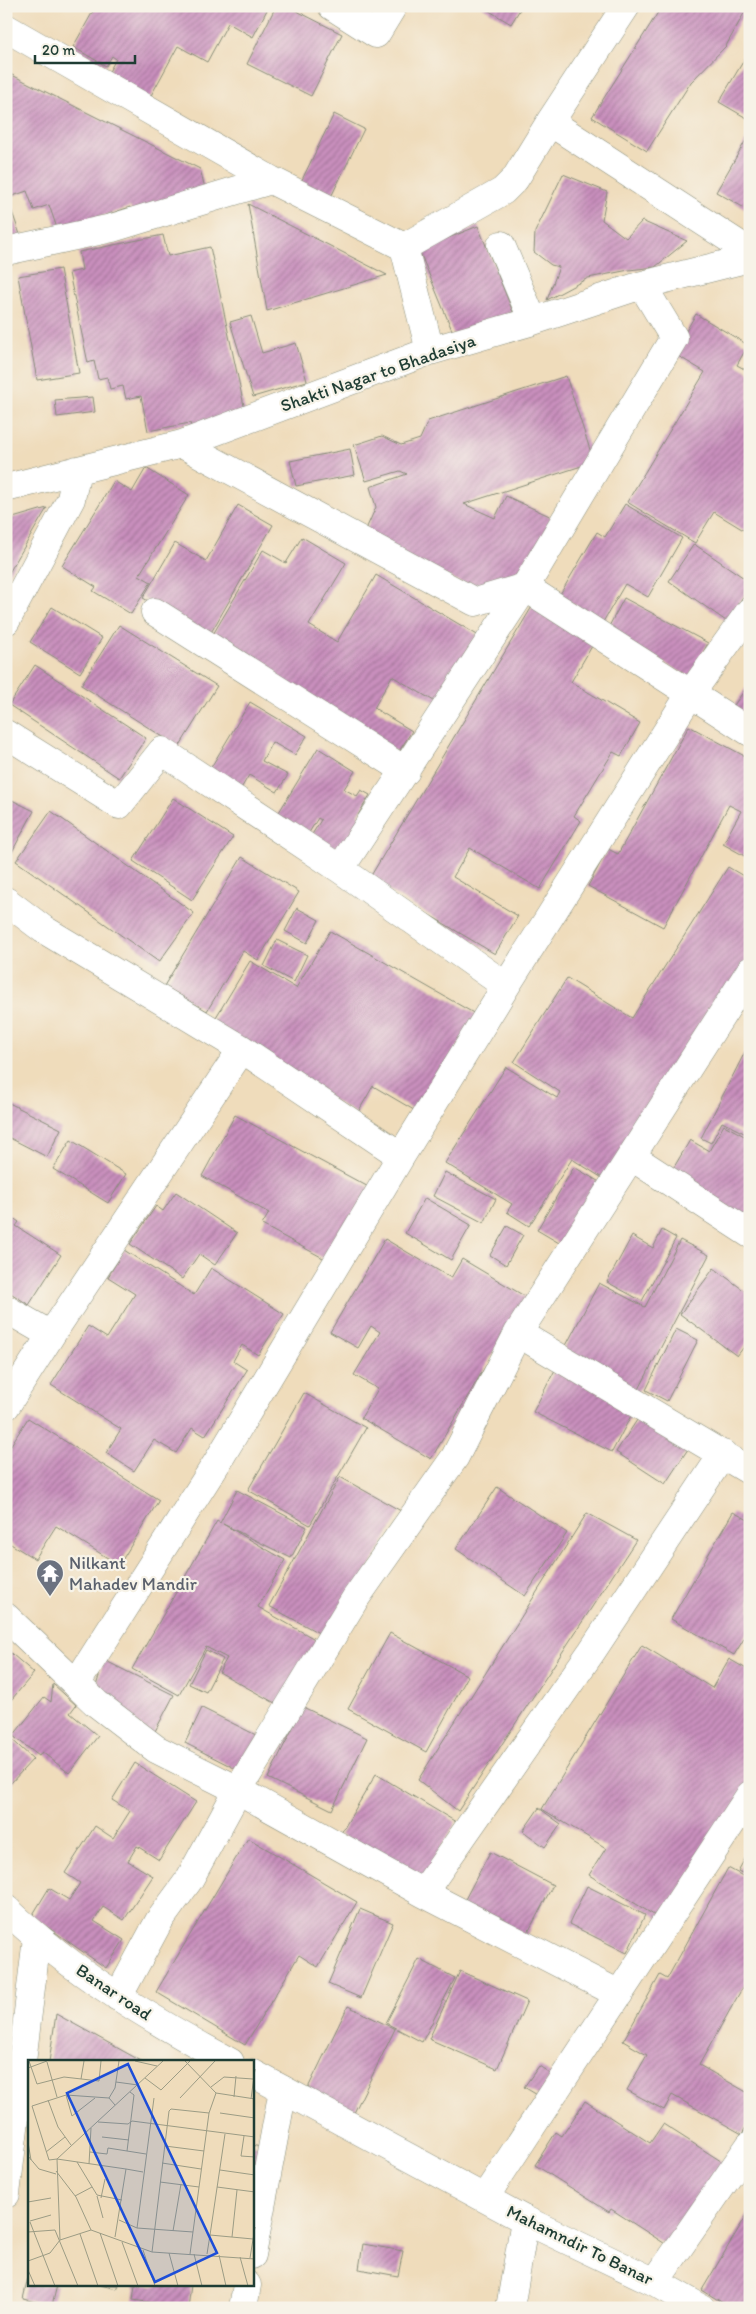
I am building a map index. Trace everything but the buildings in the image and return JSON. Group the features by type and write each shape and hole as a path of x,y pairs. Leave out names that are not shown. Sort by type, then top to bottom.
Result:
{"street":[{"path":"332,6 376,34 393,6"},
{"path":"404,247 503,191 515,179 626,6"},
{"path":"6,28 271,180 404,247 430,352"},
{"path":"550,122 750,252"},
{"path":"6,251 112,228 271,180"},
{"path":"501,245 533,321"},
{"name":"Shakti Nagar to Bhadasiya","path":"6,488 182,444 430,352 642,285 750,258"},
{"path":"340,869 525,587 674,338 642,285"},
{"path":"182,444 475,602 525,587 750,732"},
{"path":"6,621 71,499 76,470"},
{"path":"76,1684 218,1462 401,1156 506,986 691,693 750,610"},
{"path":"155,612 406,771"},
{"path":"6,734 119,805 162,751 340,869 506,986"},
{"path":"6,902 43,928 242,1049 401,1156"},
{"path":"118,1997 159,1922 189,1880 238,1790 355,1599 454,1456 518,1333 745,987"},
{"path":"6,1406 51,1335 242,1049"},
{"path":"632,1157 750,1234"},
{"path":"6,1308 51,1335"},
{"path":"518,1333 750,1471"},
{"path":"423,1893 592,1651 723,1454"},
{"path":"6,1617 96,1703 156,1749 238,1790 423,1893 619,1994"},
{"path":"254,2075 485,2197 750,1795"},
{"name":"Banar road","path":"6,1909 36,1938 118,1997 169,2029 226,2060"},
{"path":"6,2194 36,1938"},
{"path":"254,2244 283,2090"},
{"path":"655,2282 750,2145"},
{"name":"Mahamndir To Banar","path":"485,2197 525,2220 655,2282 701,2308"},
{"path":"510,2308 525,2220"},
{"path":"243,2308 247,2286"}],"place":[{"name":"Nilkant Mahadev Mandir","path":"50,1597"}]}
